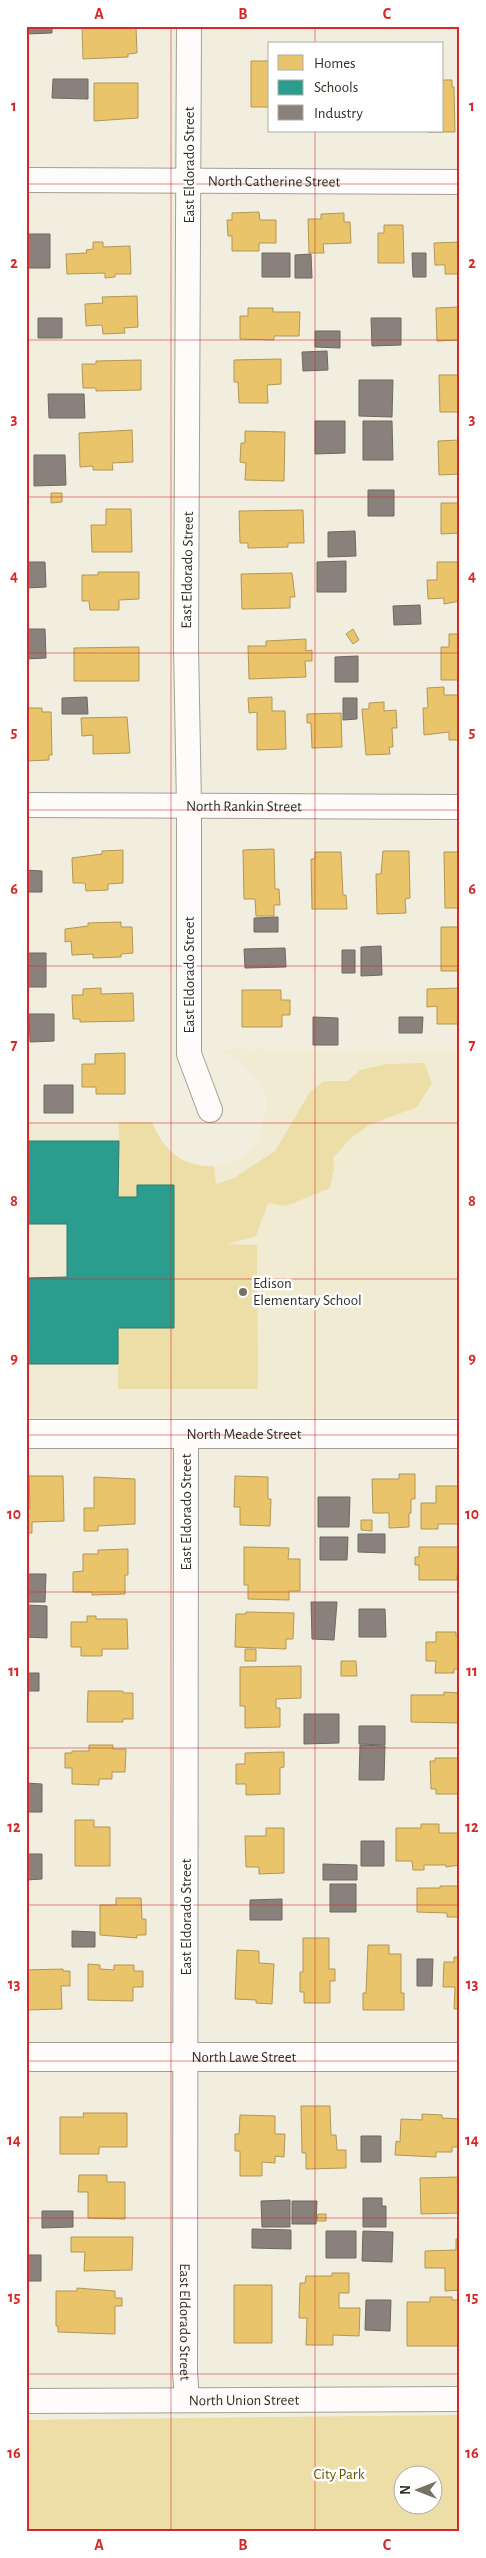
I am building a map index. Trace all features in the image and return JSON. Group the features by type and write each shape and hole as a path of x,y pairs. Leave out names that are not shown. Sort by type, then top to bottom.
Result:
{"street":[{"name":"East Eldorado Street","path":"189,26 186,647 189,805 188,1054 210,1110"},
{"name":"North Catherine Street","path":"26,180 460,182"},
{"name":"North Rankin Street","path":"26,805 460,807"},
{"name":"East Eldorado Street","path":"186,1433 185,2372 187,2400"},
{"name":"North Meade Street","path":"26,1434 460,1434"},
{"name":"North Lawe Street","path":"26,2057 460,2057"},
{"name":"North Union Street","path":"26,2402 460,2399"}],"shaded area":[{"name":"Edison Elementary School","path":"223,1049 460,1050 460,1417 26,1417 26,1122 152,1122 166,1148 179,1158 206,1167 231,1162 242,1156 259,1138 266,1111 265,1095 258,1080 240,1061 223,1053"}],"green space":[{"path":"424,1063 432,1083 417,1107 371,1124 351,1138 333,1158 334,1168 330,1188 286,1206 268,1203 256,1236 227,1244 257,1245 258,1389 118,1389 118,1328 174,1185 137,1185 137,1197 118,1197 119,1122 152,1122 162,1141 176,1155 193,1164 214,1166 216,1184 234,1178 275,1151 310,1092 324,1081 348,1081 360,1070 386,1064"},
{"name":"City Park","path":"460,2415 460,2532 26,2532 26,2420"}],"building: Homes":[{"path":"82,26 136,27 137,53 128,54 128,57 83,59"},
{"path":"251,61 268,61 268,107 251,107"},
{"path":"444,80 452,80 452,87 454,87 455,132 444,132"},
{"path":"94,83 138,83 138,118 94,121"},
{"path":"259,212 260,220 276,220 276,243 259,243 259,251 232,251 232,236 228,236 227,220 232,220 232,213"},
{"path":"344,213 344,222 350,222 351,243 323,244 324,253 309,253 308,219 321,219 321,214"},
{"path":"384,225 403,225 404,263 378,263 378,233 384,233"},
{"path":"93,242 103,242 103,247 130,246 131,274 115,274 115,277 105,278 105,273 67,274 66,254 87,253 86,250 93,249"},
{"path":"460,242 460,274 445,274 445,265 435,265 434,243"},
{"path":"137,296 138,327 124,328 125,333 103,334 102,325 86,326 85,304 103,303 102,297"},
{"path":"460,307 460,340 437,341 436,308"},
{"path":"248,308 273,308 273,312 300,312 299,336 274,336 274,340 240,339 240,316 248,316"},
{"path":"281,359 281,384 267,385 268,403 239,403 238,382 234,382 234,360"},
{"path":"141,360 141,390 96,391 96,388 83,388 82,364 96,364 96,361"},
{"path":"439,375 460,375 460,412 440,412"},
{"path":"132,430 133,462 112,463 113,470 93,470 93,466 80,467 79,433"},
{"path":"245,431 285,432 284,481 245,480 246,463 240,462 241,443 245,443"},
{"path":"460,440 460,474 439,475 438,441"},
{"path":"51,493 62,493 62,502 51,503"},
{"path":"441,503 460,503 460,533 441,534"},
{"path":"106,509 131,509 132,552 92,552 91,525 106,525"},
{"path":"303,510 304,543 288,543 288,547 248,548 248,543 240,543 239,511"},
{"path":"437,562 460,562 460,601 444,604 444,598 428,599 427,580 437,580"},
{"path":"98,572 139,572 139,599 119,600 119,610 90,610 89,601 82,601 82,575 98,575"},
{"path":"292,573 295,597 290,597 290,608 242,609 241,574"},
{"path":"353,629 359,640 353,644 346,634"},
{"path":"449,634 460,634 460,680 441,680 441,647 449,647"},
{"path":"306,639 306,651 312,650 312,661 305,661 306,677 249,679 248,646 266,646 266,641"},
{"path":"139,647 139,681 74,681 74,648"},
{"path":"444,687 444,695 460,695 460,740 449,740 449,732 424,735 423,708 428,708 427,688"},
{"path":"272,697 272,711 285,711 286,749 257,750 257,712 249,713 248,698"},
{"path":"384,702 384,711 396,710 397,728 392,728 393,747 389,747 390,754 366,755 362,709 369,709 369,703"},
{"path":"26,708 42,708 42,712 51,712 52,755 49,755 49,760 26,761"},
{"path":"341,713 342,747 312,748 311,723 307,723 307,714"},
{"path":"127,717 130,753 93,754 93,735 82,736 81,718"},
{"path":"274,849 275,889 279,889 280,905 274,905 274,916 256,916 255,899 244,899 243,850"},
{"path":"123,850 123,883 108,884 108,890 86,891 85,883 73,883 72,858 102,854 102,851"},
{"path":"383,851 409,851 410,898 405,899 406,913 377,914 376,874 381,874"},
{"path":"315,852 341,852 343,895 346,895 347,909 312,909 311,859 315,859"},
{"path":"444,852 460,852 460,908 445,908"},
{"path":"121,922 121,927 132,927 133,953 121,954 121,957 93,958 93,954 72,955 71,941 65,942 65,929 88,926 88,923"},
{"path":"441,927 460,927 460,971 441,971"},
{"path":"101,988 101,994 133,993 134,1021 80,1022 80,1019 73,1019 72,995 83,995 83,989"},
{"path":"460,988 460,1024 437,1024 437,1006 427,1007 427,989"},
{"path":"242,990 281,990 281,1000 290,1000 290,1015 282,1015 282,1027 242,1027"},
{"path":"125,1053 125,1094 96,1094 96,1087 82,1087 82,1064 95,1064 95,1054"},
{"path":"399,1474 415,1474 415,1499 411,1499 409,1527 389,1528 389,1513 373,1513 372,1479 399,1479"},
{"path":"29,1476 63,1476 64,1521 32,1522 32,1533 26,1533 26,1508 30,1508"},
{"path":"235,1476 268,1477 268,1499 271,1499 270,1526 240,1525 240,1507 234,1507"},
{"path":"94,1477 135,1479 135,1524 98,1526 98,1531 84,1531 84,1508 94,1508"},
{"path":"459,1479 460,1524 438,1524 438,1529 421,1529 421,1503 436,1503 436,1486 459,1486"},
{"path":"361,1520 372,1520 372,1531 361,1530"},
{"path":"244,1547 289,1548 288,1559 300,1559 300,1591 289,1591 289,1600 248,1599 248,1585 244,1585"},
{"path":"419,1547 460,1547 460,1575 457,1575 457,1580 419,1580 419,1565 415,1565 415,1557 419,1557"},
{"path":"128,1549 128,1575 125,1575 125,1594 92,1595 92,1592 73,1592 73,1572 83,1571 83,1554 98,1554 98,1550"},
{"path":"246,1612 294,1613 293,1639 286,1639 286,1649 235,1647 236,1614 246,1614"},
{"path":"87,1616 96,1616 96,1619 127,1619 128,1649 102,1649 102,1656 81,1656 81,1647 71,1647 71,1622 87,1622"},
{"path":"436,1632 456,1632 456,1636 460,1636 460,1669 454,1669 454,1673 435,1673 436,1661 426,1661 426,1642 436,1642"},
{"path":"245,1649 256,1649 256,1661 245,1661"},
{"path":"341,1661 356,1661 357,1676 341,1676"},
{"path":"301,1666 301,1698 276,1699 276,1708 280,1708 280,1727 245,1728 245,1706 240,1706 240,1667"},
{"path":"88,1691 123,1691 123,1693 133,1693 133,1719 123,1719 123,1722 87,1722"},
{"path":"444,1692 460,1693 460,1723 411,1722 411,1695 444,1695"},
{"path":"89,1745 113,1745 113,1749 126,1749 125,1772 112,1772 112,1779 99,1779 99,1785 72,1784 72,1768 65,1768 65,1753 89,1751"},
{"path":"284,1752 284,1767 280,1768 280,1794 246,1795 246,1784 236,1784 236,1764 245,1764 245,1753"},
{"path":"435,1758 460,1758 460,1794 436,1794 436,1789 431,1789 430,1761 435,1761"},
{"path":"75,1820 94,1820 94,1827 110,1827 110,1866 75,1866"},
{"path":"421,1824 439,1824 439,1833 460,1833 460,1865 446,1867 446,1865 424,1865 424,1870 413,1870 412,1861 396,1861 396,1828 421,1828"},
{"path":"266,1828 284,1828 284,1873 259,1874 259,1867 246,1867 245,1836 266,1836"},
{"path":"440,1886 460,1886 460,1917 447,1917 447,1913 417,1912 417,1888 440,1888"},
{"path":"116,1898 141,1898 142,1919 146,1919 146,1935 137,1935 137,1938 100,1935 100,1905 116,1905"},
{"path":"303,1938 329,1938 329,1969 335,1969 335,1981 330,1981 330,2003 304,2003 304,1992 300,1992 300,1972 303,1972"},
{"path":"368,1945 389,1945 389,1954 401,1954 401,1993 404,1993 404,2010 363,2010 363,1993 366,1993"},
{"path":"237,1950 259,1951 259,1963 274,1964 272,2004 256,2003 256,2000 235,1999"},
{"path":"454,1957 460,1957 460,2009 454,2009 455,1987 443,1987 444,1962 454,1962"},
{"path":"88,1964 100,1965 100,1969 114,1970 114,1965 134,1965 134,1971 143,1971 143,1987 133,1987 133,2001 88,2000"},
{"path":"63,1969 63,1971 70,1971 70,1986 61,1986 62,2009 26,2010 26,1970"},
{"path":"301,2106 330,2106 331,2135 336,2135 337,2150 346,2150 346,2168 306,2169 306,2153 302,2153"},
{"path":"83,2113 127,2113 127,2147 99,2147 99,2154 60,2154 60,2117 84,2117"},
{"path":"422,2114 442,2115 442,2118 460,2119 460,2147 452,2147 452,2152 436,2152 436,2157 395,2155 396,2141 400,2142 401,2119 422,2120"},
{"path":"240,2115 275,2116 275,2134 285,2134 284,2157 275,2156 275,2163 262,2162 262,2176 240,2176 240,2151 235,2151 235,2134 239,2134"},
{"path":"79,2175 107,2175 107,2182 125,2182 125,2219 88,2218 88,2192 78,2192"},
{"path":"460,2177 460,2213 421,2214 420,2178"},
{"path":"318,2214 326,2214 326,2221 317,2221"},
{"path":"71,2237 133,2237 132,2270 84,2271 85,2252 71,2252"},
{"path":"456,2239 460,2239 460,2290 445,2291 445,2268 425,2268 425,2251 456,2250"},
{"path":"332,2273 349,2273 349,2293 339,2293 339,2308 360,2308 359,2336 333,2335 333,2345 306,2345 307,2318 299,2318 300,2283 305,2283 306,2276 332,2276"},
{"path":"234,2285 272,2285 272,2343 234,2343"},
{"path":"77,2288 115,2291 115,2298 122,2298 122,2306 115,2306 115,2334 58,2332 58,2326 56,2326 56,2291 77,2291"},
{"path":"430,2297 452,2297 452,2300 460,2300 460,2346 407,2346 407,2302 430,2302"}],"building: Schools":[{"path":"26,1141 119,1141 118,1197 137,1197 137,1185 174,1185 174,1328 118,1328 118,1364 26,1364 26,1278 67,1277 67,1224 26,1224"}],"building: Industry":[{"path":"26,26 52,26 52,33 26,34"},
{"path":"53,79 88,79 88,99 52,98"},
{"path":"26,234 50,234 50,268 26,268"},
{"path":"262,253 290,253 290,277 262,277"},
{"path":"412,253 426,253 426,277 413,277"},
{"path":"311,254 312,278 295,278 295,255"},
{"path":"38,318 62,318 62,338 38,338"},
{"path":"371,318 401,318 401,345 372,346"},
{"path":"315,331 340,331 340,348 315,347"},
{"path":"327,351 328,370 303,371 302,352"},
{"path":"359,380 393,380 392,417 359,416"},
{"path":"48,394 84,394 85,418 49,418"},
{"path":"315,421 345,421 345,453 315,454"},
{"path":"363,421 392,421 393,460 363,460"},
{"path":"34,455 65,455 66,485 34,486"},
{"path":"368,490 394,490 394,516 368,516"},
{"path":"355,531 356,556 328,557 328,532"},
{"path":"346,561 346,592 317,592 317,562"},
{"path":"26,562 45,562 46,587 26,588"},
{"path":"420,605 421,624 394,625 393,606"},
{"path":"26,629 45,629 46,658 26,659"},
{"path":"358,656 358,682 335,682 335,657"},
{"path":"87,697 88,714 62,714 62,698"},
{"path":"343,698 357,698 357,719 343,720"},
{"path":"26,870 42,871 42,892 26,892"},
{"path":"278,917 278,932 254,932 254,918"},
{"path":"381,946 382,975 361,976 361,947"},
{"path":"285,948 286,967 245,968 244,949"},
{"path":"342,950 355,950 355,973 342,973"},
{"path":"26,953 46,953 46,987 26,987"},
{"path":"29,1014 54,1014 54,1041 30,1042"},
{"path":"313,1017 338,1018 338,1045 313,1045"},
{"path":"399,1017 423,1017 422,1033 399,1033"},
{"path":"44,1085 73,1085 73,1113 44,1113"},
{"path":"318,1497 350,1497 349,1527 318,1527"},
{"path":"358,1534 385,1534 385,1553 358,1552"},
{"path":"320,1537 348,1537 347,1560 320,1560"},
{"path":"26,1574 46,1574 45,1602 26,1602"},
{"path":"311,1602 337,1602 334,1640 312,1639"},
{"path":"26,1605 47,1606 47,1638 26,1637"},
{"path":"359,1609 385,1609 386,1637 359,1637"},
{"path":"26,1673 39,1673 39,1691 26,1691"},
{"path":"304,1714 339,1714 339,1743 304,1744"},
{"path":"359,1726 385,1726 385,1745 359,1744"},
{"path":"360,1745 385,1746 384,1780 359,1780"},
{"path":"26,1783 42,1784 42,1812 26,1812"},
{"path":"361,1841 384,1841 384,1866 361,1866"},
{"path":"26,1854 42,1854 42,1879 26,1880"},
{"path":"323,1864 357,1865 357,1880 323,1880"},
{"path":"330,1884 356,1884 356,1912 330,1912"},
{"path":"282,1899 282,1920 250,1920 250,1900"},
{"path":"72,1931 95,1932 95,1947 72,1947"},
{"path":"417,1959 433,1959 432,1986 417,1986"},
{"path":"361,2136 381,2136 381,2162 361,2162"},
{"path":"363,2198 382,2198 382,2206 386,2206 386,2227 363,2227"},
{"path":"290,2200 290,2227 262,2227 261,2201"},
{"path":"292,2201 317,2201 316,2224 292,2224"},
{"path":"42,2211 73,2211 73,2227 42,2228"},
{"path":"252,2229 291,2230 291,2249 252,2248"},
{"path":"326,2231 356,2231 356,2258 326,2258"},
{"path":"363,2231 393,2232 392,2262 362,2261"},
{"path":"26,2255 41,2255 41,2281 26,2281"},
{"path":"366,2300 391,2300 390,2331 365,2330"}],"place":[{"name":"Edison Elementary School","path":"243,1292"}]}
